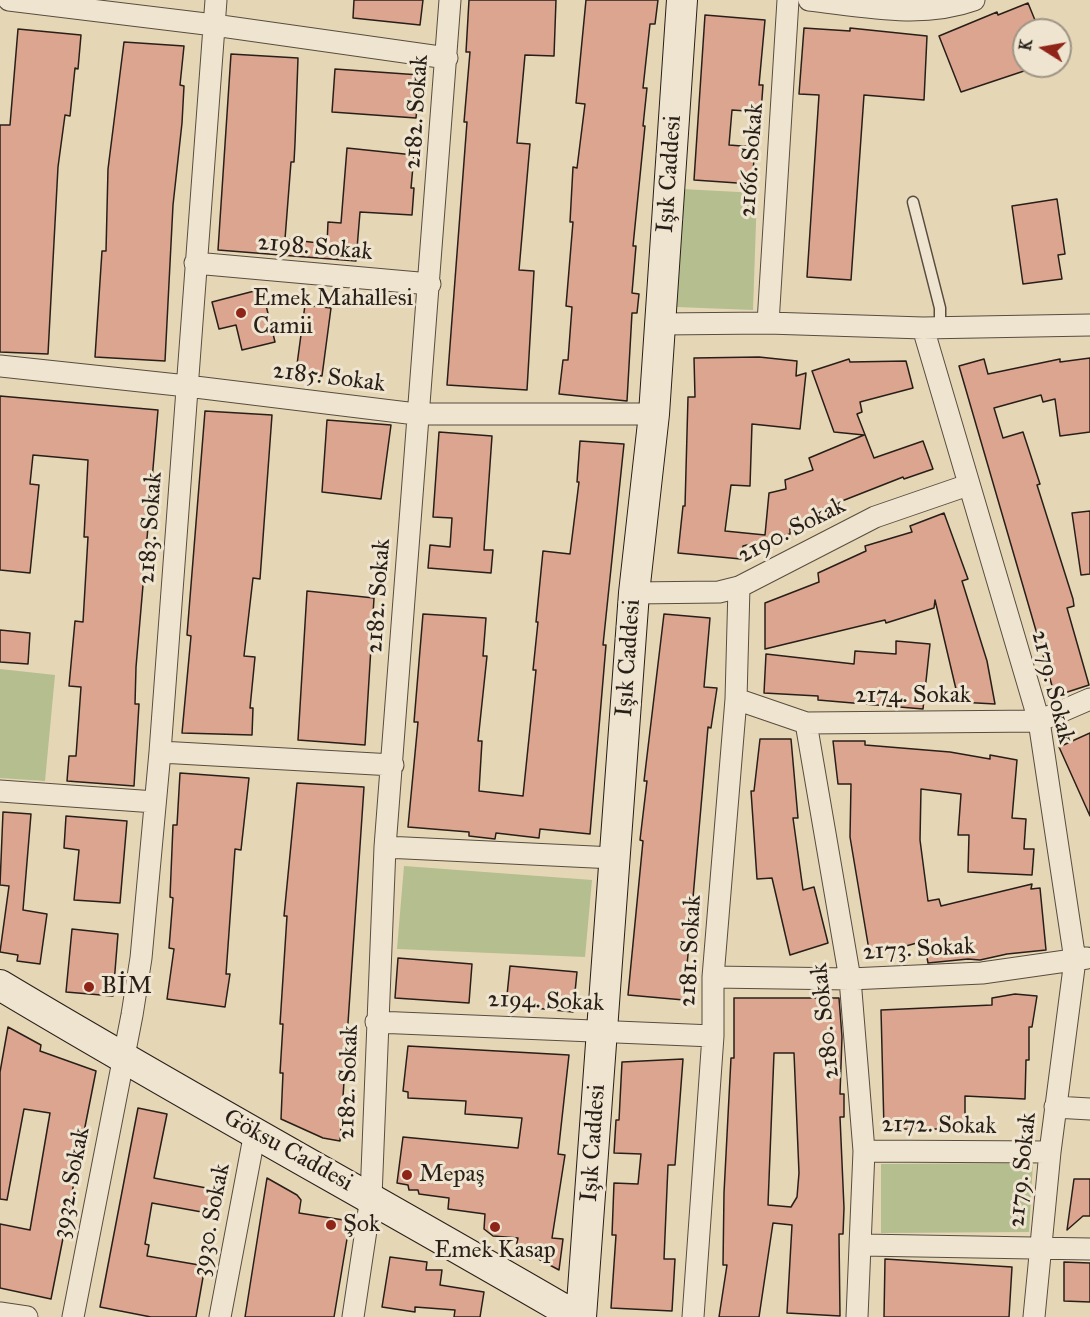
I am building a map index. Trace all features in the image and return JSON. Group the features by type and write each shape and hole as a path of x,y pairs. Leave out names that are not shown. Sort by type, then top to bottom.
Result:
{"street":[{"path":"9,0 214,25 447,58"},
{"name":"2183. Sokak","path":"122,1058 141,958 160,752 216,0"},
{"name":"2182. Sokak","path":"353,1317 370,1197 385,847 393,765 416,414 430,284 450,0"},
{"name":"Işık Caddesi","path":"581,1317 634,593 654,414 682,0"},
{"name":"2166. Sokak","path":"768,323 788,0"},
{"path":"809,0 935,9 974,0"},
{"name":"2198. Sokak","path":"195,262 430,284"},
{"path":"660,324 768,323 931,328 1090,325"},
{"name":"2179. Sokak","path":"931,328 968,485 1038,721 1083,959 1055,1107 1034,1317"},
{"name":"2185. Sokak","path":"0,366 416,414 654,414"},
{"name":"2190. Sokak","path":"634,593 719,592 739,587 875,517 968,485"},
{"name":"2181. Sokak","path":"693,1317 713,1036 713,977 736,699 739,587"},
{"name":"2174. Sokak","path":"736,699 806,723 1038,721 1090,699"},
{"name":"2180. Sokak","path":"806,723 850,979 864,1151 862,1245 857,1317"},
{"path":"160,752 393,765"},
{"path":"0,791 155,802"},
{"path":"385,847 614,858"},
{"name":"2173. Sokak","path":"713,977 850,979 982,973 1083,959"},
{"name":"Göksu Caddesi","path":"0,985 122,1058 370,1197 542,1307 577,1317"},
{"name":"2194. Sokak","path":"376,1022 713,1036"},
{"name":"3932. Sokak","path":"73,1317 122,1058"},
{"path":"1055,1107 1090,1109"},
{"name":"3930. Sokak","path":"220,1317 255,1132"},
{"name":"2172. Sokak","path":"864,1151 1050,1152"},
{"path":"862,1245 1041,1246 1090,1249"},
{"path":"0,1313 27,1317"}],"lane":[{"path":"913,202 940,308 931,328"}],"green space":[{"path":"682,189 757,193 753,310 677,307"},
{"path":"0,669 55,675 45,781 0,778"},
{"path":"404,866 592,880 585,957 397,949"},
{"path":"1033,1163 1029,1232 881,1233 881,1164"}],"building":[{"path":"354,0 423,0 420,25 353,18"},
{"path":"469,0 556,0 554,56 525,55 517,143 530,144 519,270 534,271 527,390 447,385 467,122 464,122 470,52 466,52"},
{"path":"586,0 658,0 655,24 650,24 643,88 647,88 643,126 645,126 633,246 636,246 632,293 639,294 637,313 632,313 627,401 559,394 563,360 568,360 572,307 566,306 573,222 570,222 573,167 577,168 585,104 576,103"},
{"path":"1028,3 1034,18 1012,18 1012,75 961,92 939,36 997,12 998,15"},
{"path":"705,15 765,20 759,85 763,85 761,112 732,110 729,145 755,147 752,184 694,180"},
{"path":"804,28 850,31 850,28 927,36 924,100 864,95 851,280 807,277 819,95 799,94"},
{"path":"18,29 81,35 70,116 65,115 58,167 48,354 0,352 0,125 10,125"},
{"path":"124,42 184,46 180,85 184,86 182,123 173,205 165,361 95,357 102,251 106,251 108,169"},
{"path":"231,54 298,58 294,162 291,162 285,239 327,244 328,222 341,223 347,148 414,155 411,188 414,188 412,215 360,212 356,261 218,250"},
{"path":"335,69 420,75 416,118 332,112"},
{"path":"1057,199 1065,254 1058,255 1062,279 1023,284 1012,206"},
{"name":"Emek Mahallesi Camii","path":"262,289 275,342 242,350 236,325 219,329 212,302"},
{"path":"305,305 331,308 322,376 296,372"},
{"path":"759,357 797,361 796,376 806,373 800,429 752,424 750,486 731,485 725,531 765,535 769,493 786,489 785,480 813,470 809,458 864,435 834,432 812,371 849,359 850,362 906,361 913,388 860,402 862,412 857,414 874,458 923,441 933,469 904,479 903,477 814,512 816,517 790,526 790,534 743,546 741,559 678,553 683,506 685,506 688,397 695,397 694,358"},
{"path":"1090,358 1090,432 1060,436 1055,399 1043,402 1041,395 994,408 1003,438 1023,432 1073,599 1074,606 1067,608 1089,685 1055,696 959,366 984,359 988,374 1060,359 1060,362"},
{"path":"0,396 158,410 136,667 135,704 139,704 134,786 67,781 69,756 76,756 81,687 69,686 75,621 83,622 88,537 84,537 88,460 33,455 30,484 39,485 30,573 0,570"},
{"path":"205,411 272,415 260,579 253,578 244,656 255,657 250,708 253,708 252,735 182,733 191,636 187,635"},
{"path":"327,420 391,425 381,499 322,492"},
{"path":"439,432 492,436 484,550 493,550 491,573 428,568 430,545 450,547 452,518 433,517"},
{"path":"580,441 624,444 603,645 606,645 590,834 540,829 539,838 496,833 495,839 469,836 469,832 408,827 418,722 414,722 423,614 486,618 483,656 487,656 478,741 482,741 479,791 523,796 536,670 533,670 543,551 570,554 579,482 577,482"},
{"path":"1090,511 1090,574 1081,575 1072,513"},
{"path":"944,513 968,579 962,581 987,661 995,704 959,702 935,600 934,608 886,623 885,620 765,649 765,603 819,582 818,573 866,551 865,546 912,532 910,526"},
{"path":"307,591 374,598 365,745 298,740"},
{"path":"664,614 710,618 704,687 717,688 711,728 708,727 684,1000 628,995 643,841 640,840 647,781 644,781"},
{"path":"0,630 30,633 28,664 0,662"},
{"path":"896,641 930,644 923,709 818,700 818,696 764,693 766,654 854,664 855,651 896,654"},
{"path":"1090,733 1090,816 1059,747"},
{"path":"760,739 791,739 798,818 793,818 803,890 814,887 828,943 790,955 772,878 757,879 751,791 754,791"},
{"path":"833,741 865,741 865,745 950,752 990,759 990,755 1017,760 1012,818 1026,819 1024,849 1034,849 1032,875 968,872 969,835 958,835 961,794 921,789 920,840 928,901 939,899 941,906 1032,884 1031,889 1040,888 1046,950 1007,954 980,960 928,963 924,941 870,956 850,837 851,784 838,784"},
{"path":"180,773 249,778 241,850 235,849 226,974 230,974 225,1007 167,999 174,949 169,948 173,898 170,897 173,825 177,825"},
{"path":"297,783 364,787 340,1141 323,1138 281,1119 283,1073 280,1073 283,1024 280,1024 287,916 284,916"},
{"path":"3,812 31,814 23,910 47,914 40,964 17,961 18,955 0,952 9,886 0,885"},
{"path":"66,816 127,821 120,903 74,900 79,850 64,848"},
{"path":"72,929 118,934 113,996 66,992"},
{"path":"398,958 472,964 469,1003 395,998"},
{"path":"510,966 577,972 573,1012 506,1005"},
{"path":"1015,994 1037,996 1032,1027 1029,1027 1029,1060 1026,1060 1025,1099 965,1096 965,1132 940,1132 940,1129 884,1129 881,1010 992,1005 992,998"},
{"path":"734,998 839,998 842,1037 840,1094 844,1094 844,1117 840,1117 844,1208 843,1234 839,1234 840,1316 787,1313 792,1225 773,1223 759,1317 719,1317 727,1265 723,1265 724,1193 731,1058 734,1058","holes":["774,1053 794,1053 799,1173 797,1197 791,1207 768,1205"]},
{"path":"8,1027 41,1045 40,1051 96,1071 51,1299 0,1288 0,1224 30,1230 50,1113 24,1109 7,1200 0,1199 0,1072"},
{"path":"408,1046 569,1055 558,1154 565,1155 552,1238 563,1239 559,1270 516,1247 518,1238 493,1236 484,1229 485,1214 448,1209 449,1198 419,1194 418,1190 409,1190 408,1185 397,1183 403,1137 518,1148 522,1118 465,1114 466,1101 408,1098 408,1092 403,1091"},
{"path":"683,1059 675,1165 668,1165 664,1259 675,1259 672,1311 611,1308 616,1235 612,1235 614,1183 638,1184 641,1154 614,1153 616,1120 619,1120 622,1062"},
{"path":"138,1108 167,1114 154,1178 217,1190 213,1214 152,1203 145,1244 149,1245 147,1256 205,1266 196,1317 151,1317 100,1307"},
{"path":"267,1178 297,1195 301,1200 299,1213 350,1221 334,1317 245,1317"},
{"path":"1074,1179 1090,1179 1090,1216 1083,1216 1067,1230"},
{"path":"390,1257 427,1262 426,1270 442,1270 440,1285 484,1292 480,1317 454,1317 455,1310 415,1307 415,1312 382,1307"},
{"path":"885,1259 1012,1267 1009,1317 884,1317"},
{"path":"1064,1262 1090,1263 1090,1302 1064,1301"}],"place":[{"name":"Emek Mahallesi Camii","path":"241,313"},
{"name":"BİM","path":"89,987"},
{"name":"Mepaş","path":"407,1175"},
{"name":"Şok","path":"331,1225"},
{"name":"Emek Kasap","path":"495,1227"}]}
